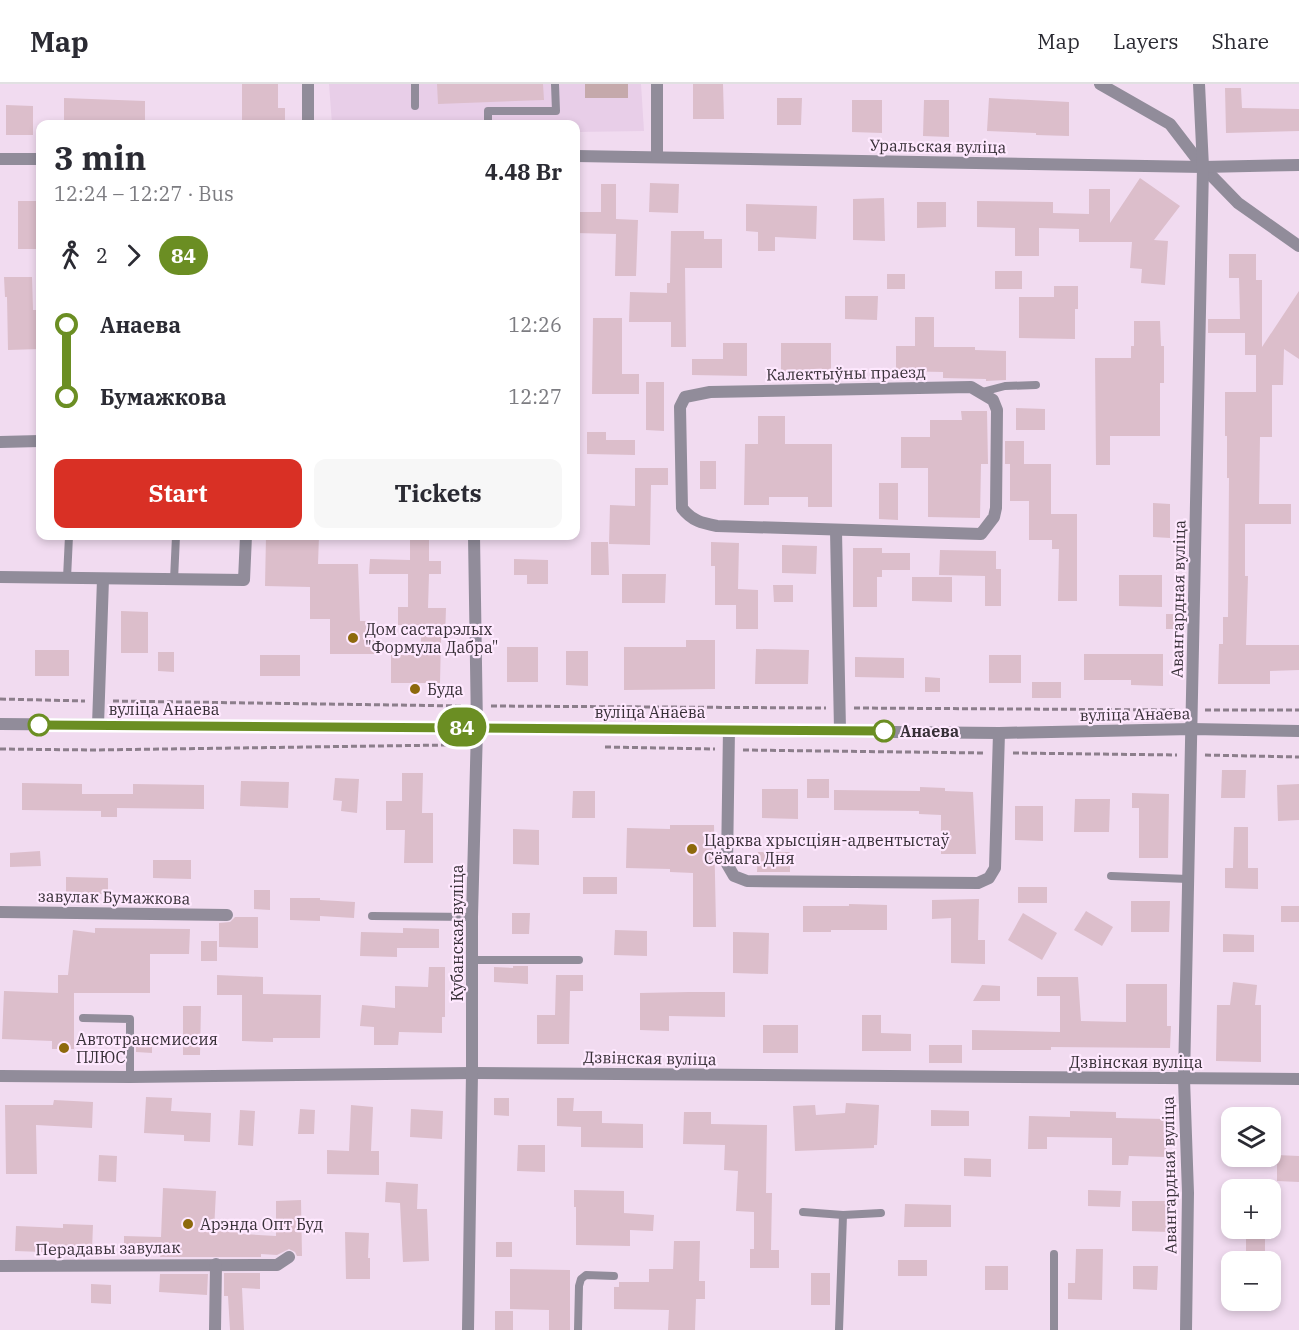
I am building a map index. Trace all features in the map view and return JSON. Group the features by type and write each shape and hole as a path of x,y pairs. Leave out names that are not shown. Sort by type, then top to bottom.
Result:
{"street":[{"path":"308,84 308,120"},
{"path":"657,84 657,156"},
{"path":"1100,84 1170,124 1203,168 1238,203 1299,246"},
{"name":"Авангардная вуліца","path":"1186,1330 1188,1192 1184,1079 1203,168 1199,84"},
{"name":"Уральская вуліца","path":"580,156 1203,168 1299,165"},
{"path":"0,159 36,159"},
{"name":"Калектыўны праезд","path":"971,387 982,392 993,400 997,410 996,508 994,517 981,534 717,526 690,518 682,508 680,407 685,397 710,392 971,387"},
{"path":"0,442 36,441"},
{"path":"836,531 840,730"},
{"path":"0,577 244,580 246,540"},
{"name":"Кубанская вуліца","path":"468,1330 472,916 477,728 474,540"},
{"path":"98,725 103,579"},
{"name":"вуліца Анаева","path":"0,724 999,733 1192,729 1299,731"},
{"path":"729,729 727,864 734,876 747,881 978,883 989,878 995,868 999,733"},
{"name":"завулак Бумажкова","path":"0,912 227,915"},
{"name":"Дзвінская вуліца","path":"0,1076 130,1077 472,1073 1299,1079"},
{"name":"Перадавы завулак","path":"0,1266 277,1265 290,1257"},
{"path":"214,1330 216,1264"}],"lane":[{"path":"415,84 416,106"},
{"path":"488,120 488,111 556,111 555,84"},
{"path":"982,392 1005,386 1035,385"},
{"path":"68,578 69,540"},
{"path":"174,580 176,540"},
{"path":"1111,876 1188,879"},
{"path":"372,916 472,916"},
{"path":"473,960 579,960"},
{"path":"83,1018 129,1019 130,1077"},
{"path":"803,1212 843,1215 881,1213"},
{"path":"839,1330 843,1215"},
{"path":"1054,1254 1054,1330"},
{"path":"578,1330 581,1279 586,1275 614,1276"}],"path":[{"path":"0,699 476,706 1299,710"},
{"path":"0,749 93,750 476,744"},
{"path":"603,747 1299,757"}],"shaded area":[{"path":"329,84 641,84 644,131 580,132 580,120 332,120"},
{"path":"585,84 628,84 628,98 585,98"}],"building":[{"path":"242,84 278,84 278,108 285,108 285,120 242,120"},
{"path":"437,84 543,84 544,100 438,104"},
{"path":"693,84 723,84 724,119 693,119"},
{"path":"1225,88 1241,88 1242,108 1299,109 1299,131 1226,133"},
{"path":"64,98 145,101 145,120 64,120"},
{"path":"777,98 802,98 801,125 777,125"},
{"path":"989,98 1069,102 1069,136 987,131"},
{"path":"852,100 882,100 882,133 852,132"},
{"path":"924,100 949,100 949,137 923,136"},
{"path":"6,105 33,106 33,135 6,135"},
{"path":"1140,178 1180,206 1154,240 1168,241 1165,285 1141,283 1142,269 1130,268 1132,242 1079,242 1079,229 1039,228 1039,256 1015,256 1015,228 977,227 977,201 1053,202 1053,213 1089,214 1089,189 1110,189 1110,223"},
{"path":"650,183 679,184 678,213 649,212"},
{"path":"601,184 616,184 616,219 638,220 636,276 615,276 616,234 580,233 580,212 601,212"},
{"path":"884,198 885,241 853,240 853,199"},
{"path":"18,201 36,201 36,249 18,249"},
{"path":"917,202 946,202 946,227 917,228"},
{"path":"746,204 817,206 816,239 775,237 775,251 758,251 758,232 746,231"},
{"path":"671,231 704,231 704,239 722,239 722,268 685,268 686,347 671,347 671,322 629,322 630,292 667,293 667,283 670,283"},
{"path":"1229,254 1256,254 1256,280 1262,280 1262,347 1299,291 1299,359 1284,349 1283,385 1272,385 1272,437 1260,437 1259,504 1291,504 1291,524 1245,524 1245,576 1248,576 1246,645 1299,645 1299,670 1270,671 1270,684 1218,684 1219,644 1223,644 1223,617 1228,617 1229,478 1227,478 1227,436 1225,436 1225,392 1256,392 1256,355 1245,355 1245,333 1208,333 1208,319 1240,319 1239,278 1229,278"},
{"path":"995,271 1022,271 1022,289 995,289"},
{"path":"887,274 905,274 905,289 887,289"},
{"path":"4,277 32,277 33,310 36,310 36,349 8,350 7,297 5,297"},
{"path":"1054,286 1078,286 1075,339 1019,338 1019,297 1054,297"},
{"path":"845,296 878,296 877,320 845,319"},
{"path":"915,317 934,317 934,347 975,347 975,350 1006,351 1006,380 943,378 943,372 896,371 896,346 915,346"},
{"path":"593,318 622,318 622,374 639,374 639,394 592,394"},
{"path":"1134,321 1160,321 1161,346 1164,346 1164,383 1160,383 1160,436 1110,436 1110,465 1096,465 1095,358 1131,358 1131,346 1134,346"},
{"path":"723,343 747,343 747,376 692,375 692,359 723,359"},
{"path":"781,343 831,343 831,373 781,373"},
{"path":"646,382 664,382 664,431 646,430"},
{"path":"1016,408 1045,409 1045,430 1016,430"},
{"path":"961,411 987,411 988,464 981,464 980,518 928,517 928,468 901,468 901,437 930,437 930,420 962,420"},
{"path":"758,416 785,416 785,444 832,444 832,507 808,507 808,497 769,497 769,505 744,505 745,444 758,444"},
{"path":"587,432 606,432 606,440 635,440 635,455 587,454"},
{"path":"1005,441 1024,441 1024,464 1051,464 1051,514 1077,514 1077,601 1058,601 1059,549 1052,549 1052,540 1029,540 1029,501 1010,501 1010,464 1005,464"},
{"path":"700,461 716,461 716,489 700,489"},
{"path":"635,468 668,468 668,485 651,485 650,545 609,544 610,505 635,506"},
{"path":"879,483 898,483 898,520 879,519"},
{"path":"1153,503 1170,504 1170,538 1153,537"},
{"path":"266,540 319,540 318,564 358,564 360,621 376,621 375,654 330,654 330,619 310,619 310,587 265,586"},
{"path":"410,540 429,540 429,561 441,561 441,574 429,574 428,608 446,608 445,638 441,638 440,683 391,683 391,655 421,655 421,625 398,625 398,607 408,607 408,574 369,574 370,559 410,560"},
{"path":"591,542 608,542 609,575 591,575"},
{"path":"711,542 739,543 738,589 758,590 758,629 736,629 736,605 715,605 715,566 711,566"},
{"path":"782,545 817,546 816,574 782,573"},
{"path":"853,548 882,548 882,553 910,553 910,570 882,570 882,577 877,577 877,607 853,607"},
{"path":"940,550 996,551 996,569 1001,569 1001,606 985,606 985,576 939,575"},
{"path":"514,559 548,560 548,584 527,584 527,575 514,575"},
{"path":"622,574 666,574 665,603 622,603"},
{"path":"1119,575 1162,575 1162,607 1119,606"},
{"path":"912,577 952,577 952,602 912,601"},
{"path":"773,585 793,585 793,602 774,602"},
{"path":"121,611 148,612 148,653 121,653"},
{"path":"1166,614 1183,614 1183,629 1166,629"},
{"path":"686,640 715,640 715,689 624,690 624,647 686,647"},
{"path":"507,647 538,647 538,682 507,682"},
{"path":"756,649 809,650 808,684 755,684"},
{"path":"35,650 69,650 69,676 35,676"},
{"path":"566,651 588,651 588,686 566,685"},
{"path":"158,652 174,652 174,672 158,671"},
{"path":"1084,654 1163,654 1163,686 1131,685 1131,680 1084,680"},
{"path":"260,655 300,655 300,676 260,676"},
{"path":"989,655 1021,655 1021,683 989,683"},
{"path":"855,657 904,658 904,678 855,677"},
{"path":"925,677 940,678 940,692 925,692"},
{"path":"1032,682 1061,682 1061,698 1032,698"},
{"path":"1222,770 1246,770 1245,798 1221,798"},
{"path":"402,773 423,773 422,813 433,813 433,863 404,863 405,830 386,830 386,801 402,801"},
{"path":"335,778 359,779 357,813 341,811 342,801 333,800"},
{"path":"807,779 829,779 829,798 807,798"},
{"path":"241,781 289,782 288,808 240,806"},
{"path":"22,783 82,784 82,794 133,794 133,784 204,785 204,809 117,808 117,817 101,817 101,811 22,810"},
{"path":"1299,784 1299,820 1278,821 1277,785"},
{"path":"920,787 973,792 976,854 941,854 941,815 919,814 919,811 834,810 834,790 920,791"},
{"path":"762,789 798,789 798,819 762,818"},
{"path":"573,791 595,791 595,818 572,818"},
{"path":"1132,793 1169,794 1168,858 1139,858 1139,808 1132,808"},
{"path":"1075,799 1110,799 1109,832 1074,832"},
{"path":"1015,806 1043,806 1043,841 1015,840"},
{"path":"670,825 714,825 716,927 693,927 693,873 670,872 670,869 626,868 627,828 670,829"},
{"path":"1234,827 1248,827 1248,868 1258,868 1258,889 1225,888 1225,868 1233,868"},
{"path":"513,829 539,830 539,865 513,864"},
{"path":"40,851 41,866 10,867 10,853"},
{"path":"758,852 790,852 790,872 757,872"},
{"path":"153,860 191,860 191,879 153,878"},
{"path":"66,877 108,878 108,894 66,894"},
{"path":"583,877 617,877 617,894 583,894"},
{"path":"1018,887 1047,887 1047,903 1018,903"},
{"path":"254,890 270,890 270,910 254,909"},
{"path":"290,898 320,898 320,900 355,902 354,918 320,916 320,921 290,920"},
{"path":"979,899 978,940 985,940 985,964 951,963 951,918 932,919 932,900"},
{"path":"1131,901 1170,901 1169,932 1131,932"},
{"path":"849,904 887,905 887,930 803,932 803,906 849,906"},
{"path":"1281,906 1299,906 1299,922 1281,922"},
{"path":"1086,911 1113,927 1102,946 1074,930"},
{"path":"512,913 530,913 529,934 512,934"},
{"path":"1023,913 1057,933 1042,960 1008,940"},
{"path":"235,917 258,917 258,948 219,947 219,923 230,922"},
{"path":"95,928 190,929 189,954 150,954 150,993 74,993 74,1049 52,1049 52,1041 2,1039 4,991 58,993 58,975 68,975 73,930 95,933"},
{"path":"403,928 439,929 439,948 397,948 397,957 360,956 361,932 403,933"},
{"path":"615,930 647,931 647,956 614,955"},
{"path":"733,932 769,933 768,974 733,973"},
{"path":"1223,934 1254,935 1254,952 1223,952"},
{"path":"201,941 217,941 217,961 201,961"},
{"path":"513,966 528,966 528,984 494,982 494,967 513,968"},
{"path":"429,967 445,967 445,1017 442,1017 442,1033 399,1032 398,1045 374,1045 374,1027 360,1026 362,1005 395,1008 395,986 428,987"},
{"path":"217,975 263,977 263,994 321,995 320,1038 273,1038 273,1042 242,1041 242,995 217,995"},
{"path":"556,975 583,975 583,991 570,991 569,1044 537,1044 537,1015 555,1015"},
{"path":"1037,977 1078,977 1081,1021 1126,1022 1126,984 1167,984 1167,1026 1171,1026 1170,1048 1051,1047 1051,1050 972,1050 972,1030 1060,1032 1060,996 1037,996"},
{"path":"1233,982 1257,985 1255,1005 1261,1005 1261,1062 1216,1061 1217,1005 1230,1005"},
{"path":"982,985 1000,986 1000,1001 973,1001"},
{"path":"725,992 725,1017 669,1016 669,1031 640,1030 640,993"},
{"path":"183,1006 201,1006 200,1055 183,1055"},
{"path":"862,1015 881,1015 881,1033 911,1034 911,1051 862,1051"},
{"path":"763,1025 798,1025 798,1053 763,1053"},
{"path":"136,1037 152,1038 152,1053 136,1052"},
{"path":"929,1045 962,1045 962,1063 929,1063"},
{"path":"146,1097 172,1098 171,1111 211,1113 210,1142 184,1141 184,1135 144,1133"},
{"path":"494,1098 509,1098 509,1116 494,1115"},
{"path":"557,1098 574,1098 573,1111 602,1111 602,1123 643,1124 643,1148 581,1147 581,1127 557,1126"},
{"path":"54,1100 93,1102 92,1128 36,1125 37,1174 6,1174 5,1105 53,1105"},
{"path":"846,1103 879,1105 877,1145 874,1145 874,1148 795,1151 793,1106 815,1105 816,1115 845,1113"},
{"path":"351,1105 373,1107 371,1151 379,1151 379,1175 327,1174 327,1150 349,1151"},
{"path":"300,1109 315,1110 314,1134 298,1134"},
{"path":"411,1109 443,1111 442,1139 410,1137"},
{"path":"240,1110 255,1111 253,1146 238,1145"},
{"path":"931,1110 969,1111 969,1126 931,1126"},
{"path":"1070,1111 1116,1112 1116,1118 1166,1119 1166,1157 1129,1156 1128,1165 1112,1165 1112,1138 1047,1137 1047,1149 1028,1149 1029,1116 1070,1117"},
{"path":"684,1112 711,1112 711,1124 767,1125 766,1193 772,1193 771,1250 779,1250 779,1268 750,1268 750,1249 754,1249 754,1212 736,1211 738,1171 724,1170 725,1145 683,1144"},
{"path":"518,1145 545,1145 545,1172 517,1171"},
{"path":"99,1155 117,1156 116,1182 98,1181"},
{"path":"1281,1155 1299,1156 1299,1182 1277,1179 1277,1167 1281,1167"},
{"path":"964,1158 991,1159 991,1177 964,1176"},
{"path":"386,1182 418,1184 417,1209 427,1209 429,1261 403,1262 400,1203 385,1202"},
{"path":"163,1188 216,1191 214,1231 243,1232 243,1234 276,1236 276,1201 301,1200 302,1256 297,1256 289,1249 277,1255 261,1254 261,1257 160,1257 161,1254 124,1252 124,1236 161,1237"},
{"path":"574,1190 624,1191 624,1213 654,1215 653,1231 630,1230 630,1246 576,1245"},
{"path":"1088,1190 1121,1191 1120,1207 1088,1206"},
{"path":"1132,1201 1172,1201 1172,1232 1132,1231"},
{"path":"905,1204 951,1205 951,1227 904,1227"},
{"path":"63,1224 93,1225 92,1250 43,1248 43,1252 15,1251 16,1226 63,1228"},
{"path":"345,1232 369,1233 370,1279 346,1279"},
{"path":"1246,1239 1265,1239 1265,1251 1246,1251"},
{"path":"674,1241 700,1241 699,1281 705,1281 705,1299 696,1299 695,1330 668,1330 669,1310 614,1309 614,1287 619,1287 619,1282 649,1282 649,1269 673,1269"},
{"path":"496,1242 512,1242 512,1257 496,1257"},
{"path":"1076,1249 1103,1249 1102,1300 1068,1299 1068,1283 1075,1283"},
{"path":"898,1260 927,1260 927,1276 898,1276"},
{"path":"985,1266 1008,1266 1008,1290 985,1290"},
{"path":"1133,1266 1158,1266 1157,1290 1133,1289"},
{"path":"510,1269 570,1270 570,1330 549,1330 549,1310 510,1309"},
{"path":"224,1273 260,1273 260,1289 242,1288 244,1330 230,1330 228,1296 224,1296"},
{"path":"811,1273 830,1273 830,1305 811,1305"},
{"path":"160,1274 208,1274 207,1295 159,1292"},
{"path":"91,1284 111,1285 111,1304 91,1303"},
{"path":"495,1311 513,1311 513,1330 495,1330"}],"bus line":[{"name":"84","path":"39,725 884,731"}],"place":[{"name":"Дом састарэлых \"Формула Дабра\"","path":"353,638"},
{"name":"Буда","path":"415,689"},
{"name":"Анаева","path":"884,731"},
{"name":"Царква хрысціян-адвентыстаў Сёмага Дня","path":"692,849"},
{"name":"Автотрансмиссия ПЛЮС","path":"64,1048"},
{"name":"Арэнда Опт Буд","path":"188,1224"}]}
